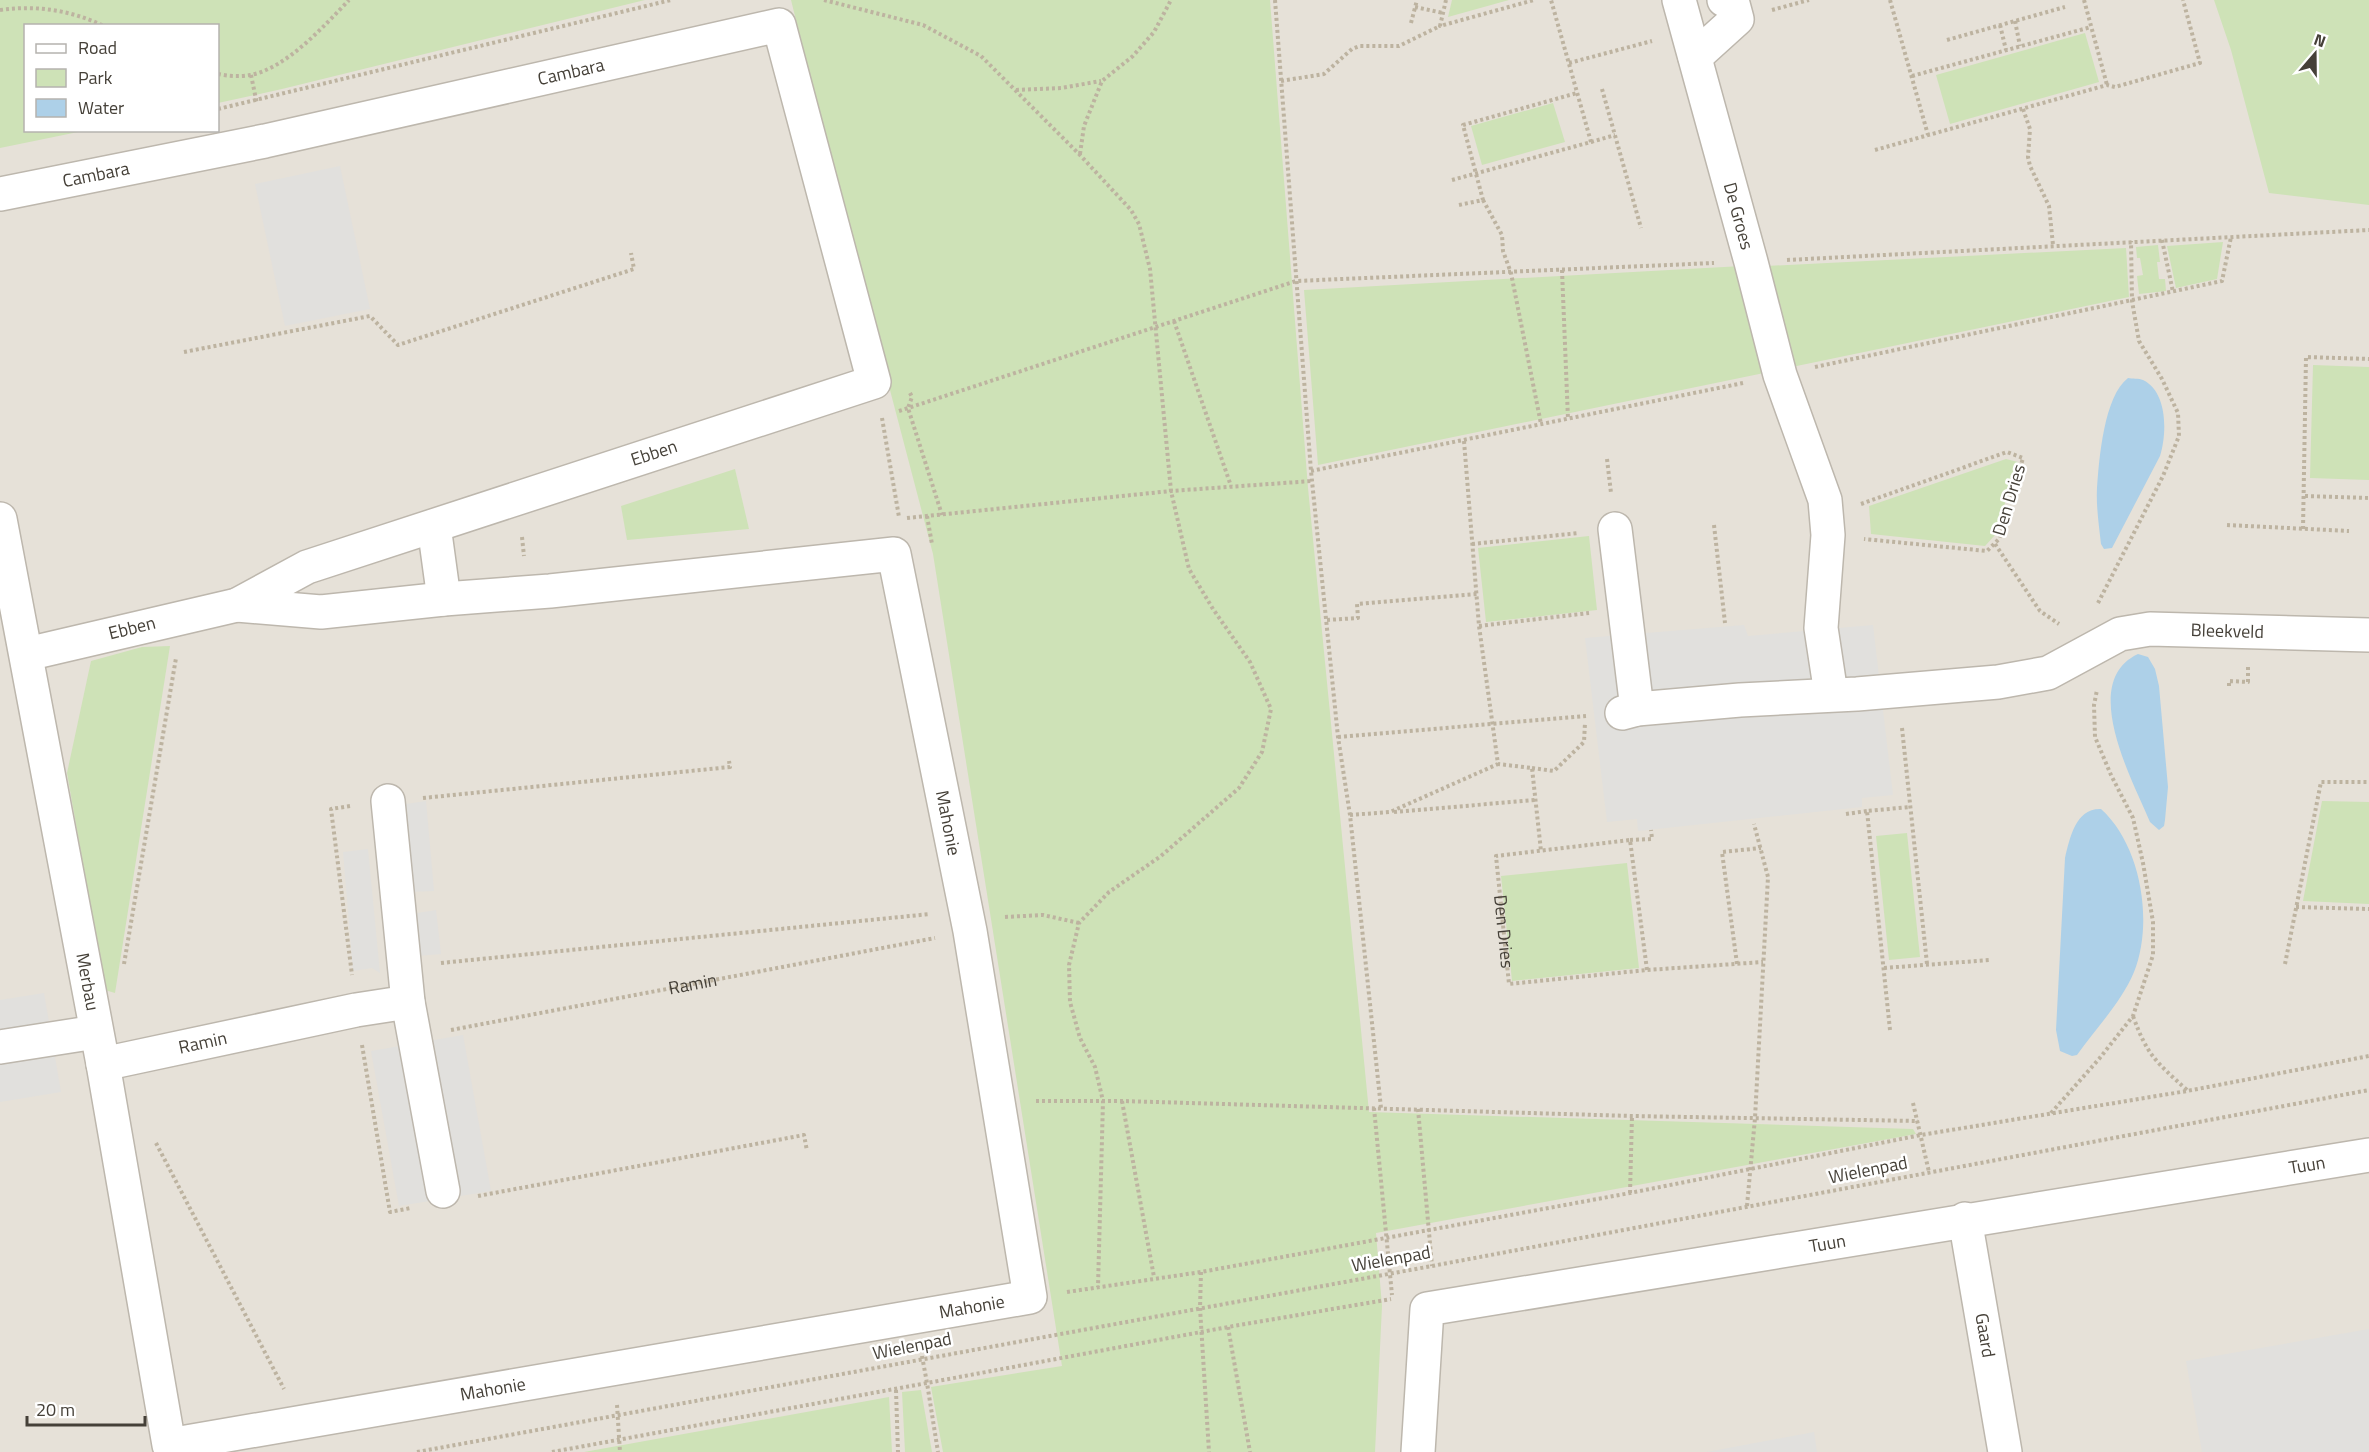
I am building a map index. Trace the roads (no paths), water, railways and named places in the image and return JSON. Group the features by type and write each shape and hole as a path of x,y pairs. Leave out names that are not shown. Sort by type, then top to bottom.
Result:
{"street":[{"name":"De Groes","path":"1679,0 1780,375 1825,500 1826,526 1821,628 1831,694"},
{"path":"1691,44 1737,19 1733,4 1724,0"},
{"name":"Cambara","path":"0,194 265,141 779,25 874,382"},
{"name":"Ebben","path":"237,605 308,567 874,382"},
{"name":"Merbau","path":"0,519 103,1064 169,1445"},
{"path":"434,526 444,599"},
{"path":"1615,530 1623,609 1618,712 1831,694"},
{"name":"Ebben","path":"27,654 237,605 321,612 550,591 894,554"},
{"name":"Mahonie","path":"169,1445 1030,1297 968,922 894,554"},
{"name":"Bleekveld","path":"1831,694 1898,691 1998,682 2048,673 2089,642 2150,629 2369,635"},
{"path":"388,801 408,1002 414,1037 457,1194"},
{"name":"Ramin","path":"103,1064 408,1002"},
{"path":"0,1047 96,1032"},
{"name":"Tuun","path":"1418,1452 1427,1309 2369,1155"},
{"name":"Gaard","path":"1965,1220 2005,1452"}],"water":[{"path":"2128,378 2143,380 2157,394 2164,414 2164,437 2160,456 2112,548 2104,549 2101,544 2097,502 2101,445 2113,399"},
{"path":"2138,654 2148,657 2155,669 2159,686 2168,787 2164,826 2159,830 2150,822 2123,758 2115,733 2111,709 2112,686 2121,668"},
{"path":"2101,809 2115,824 2134,863 2140,885 2143,930 2140,952 2129,983 2077,1055 2072,1056 2060,1051 2056,1030 2065,858 2072,833 2080,819 2092,810"}]}
